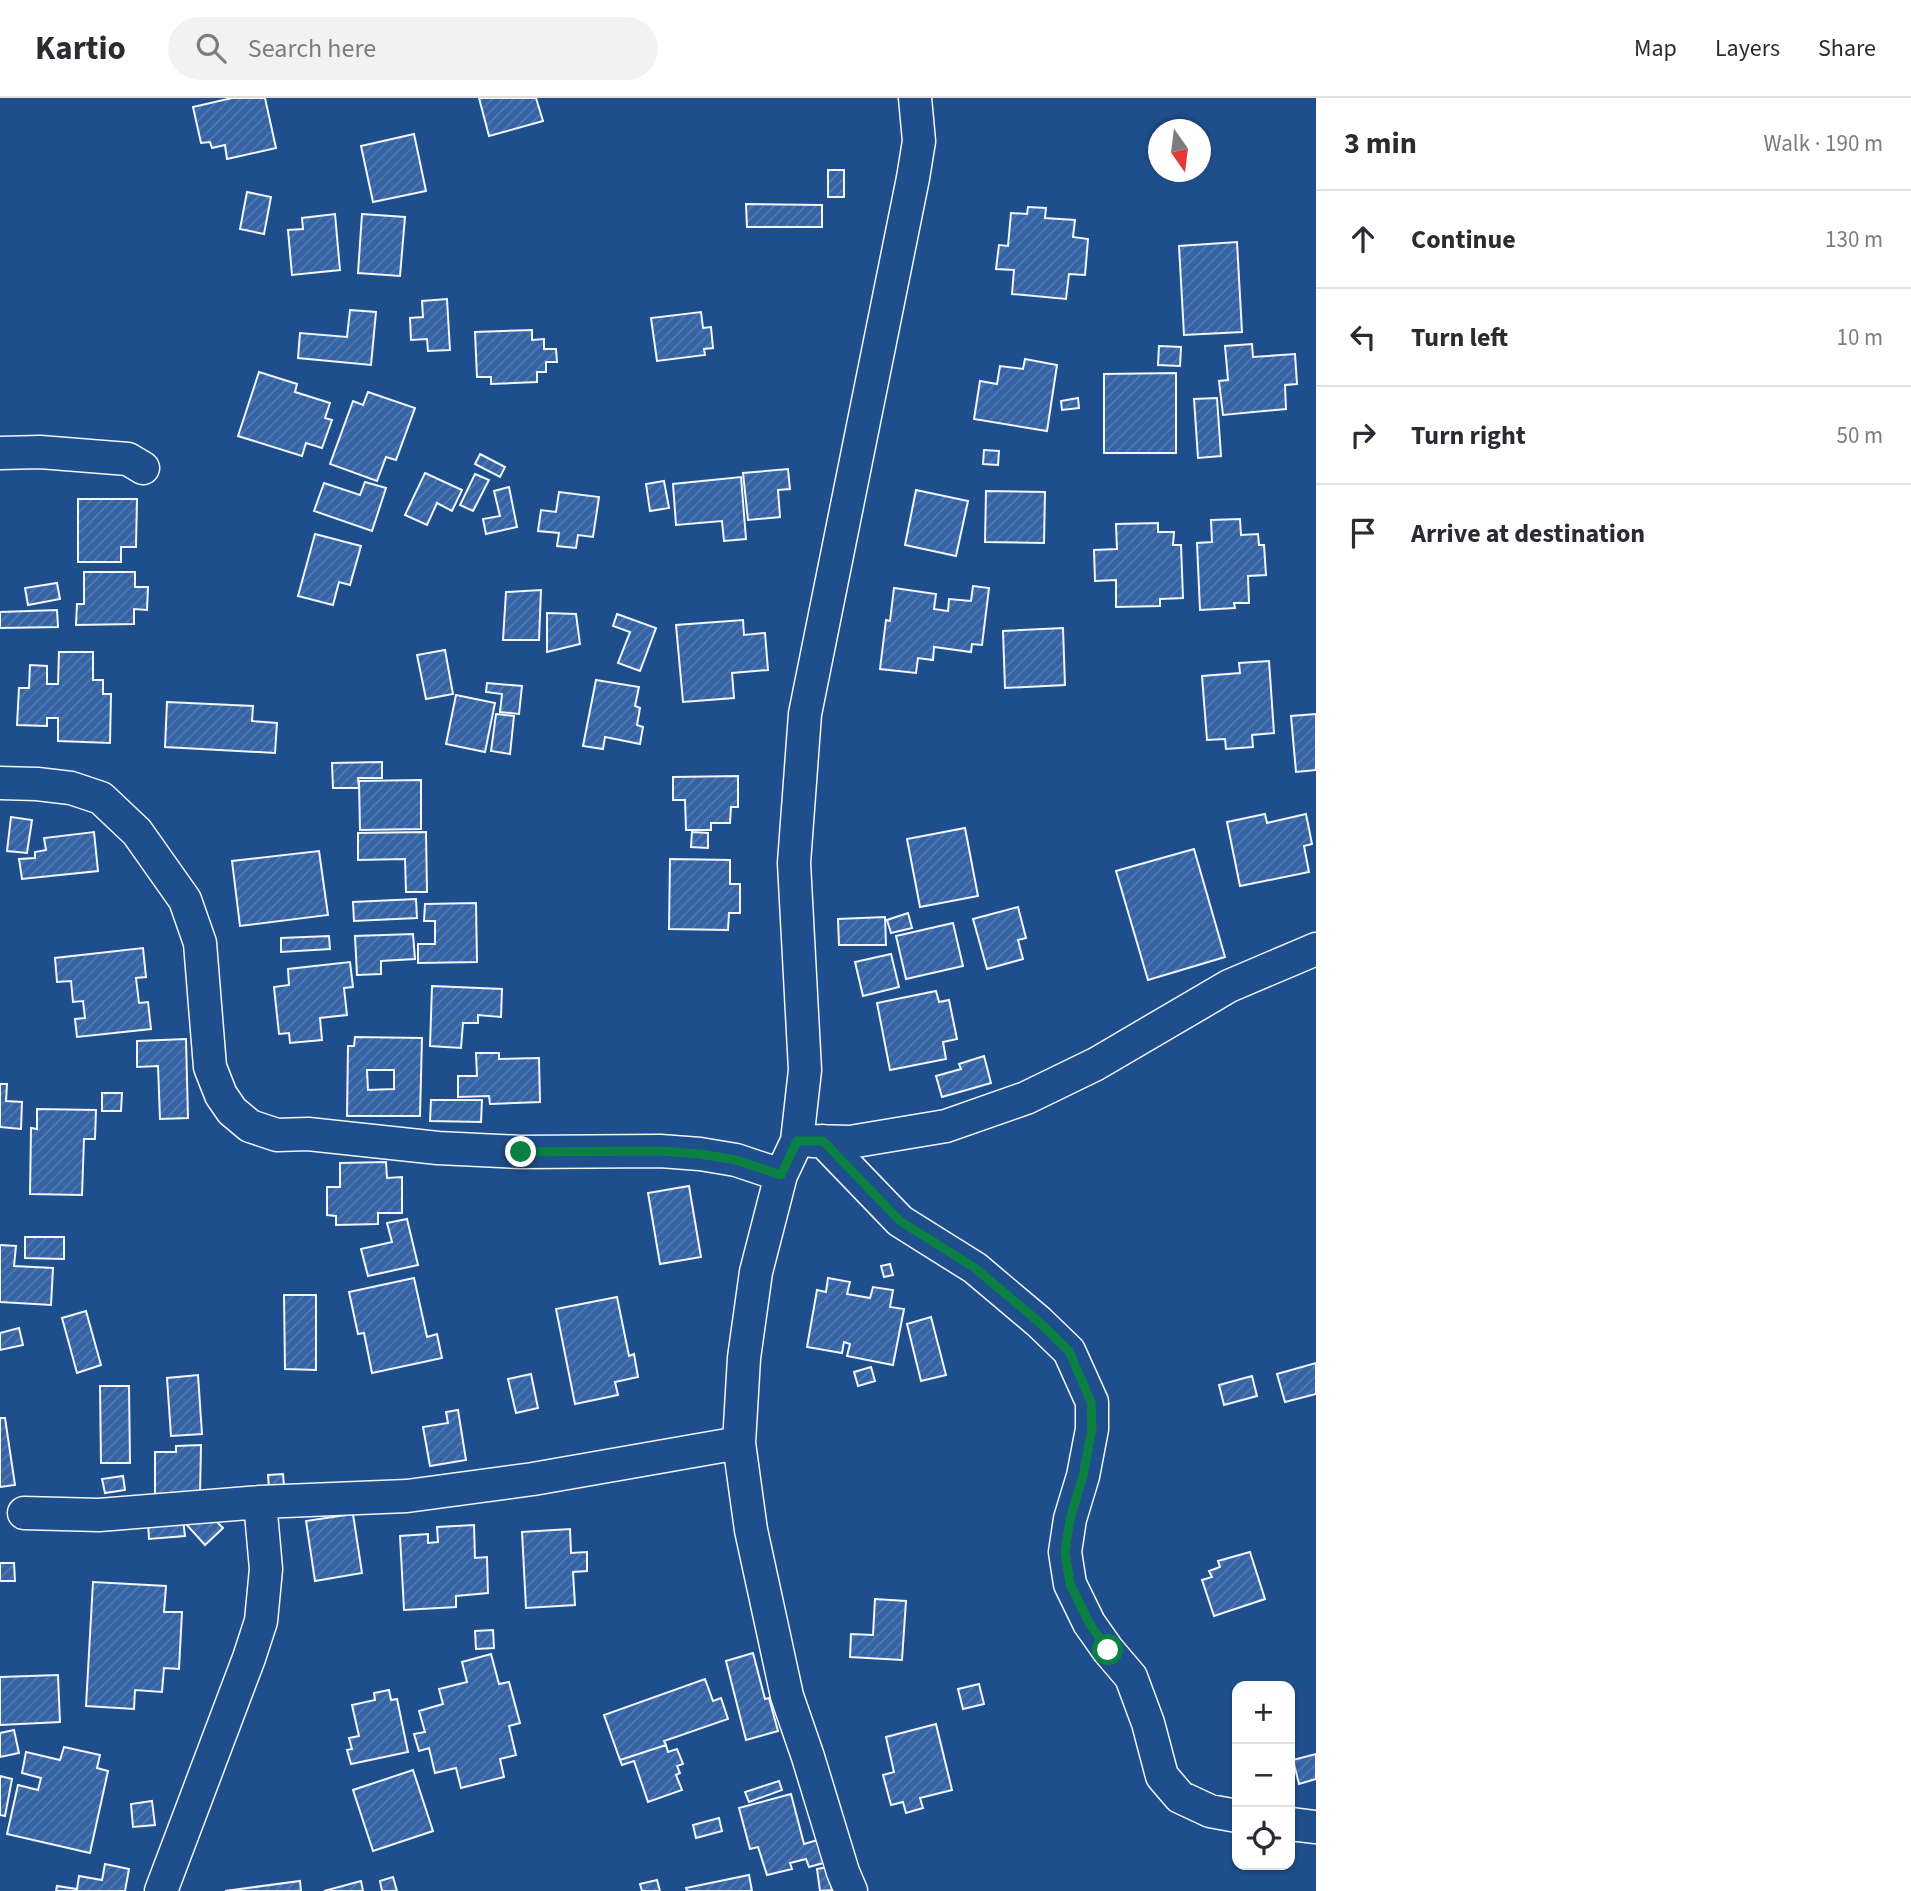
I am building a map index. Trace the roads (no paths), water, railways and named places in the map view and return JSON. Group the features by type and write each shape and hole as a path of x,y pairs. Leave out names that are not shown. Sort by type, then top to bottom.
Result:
{"street":[{"path":"915,98 919,141 913,178 805,714 794,863 810,1141 900,1221 975,1268 1069,1351 1091,1402 1092,1429 1083,1476 1070,1519 1065,1552 1070,1584 1089,1623 1131,1677 1148,1723 1162,1776 1180,1797 1210,1811 1232,1815"},
{"path":"0,453 40,452 128,459 143,468"},
{"path":"0,783 71,788 101,798 137,832 186,900 200,943 210,1067 221,1095 232,1111 250,1126 277,1135 308,1134 438,1148 700,1154 736,1160 781,1175"},
{"path":"810,1141 850,1142 946,1126 1026,1098 1096,1064 1229,986 1316,949"},
{"path":"810,1141 781,1175 757,1272 744,1358 739,1443 751,1530 787,1696 850,1891"},
{"path":"24,1513 99,1515 260,1502 407,1496 546,1476 739,1443"},
{"path":"161,1891 261,1621 266,1569 260,1502"},
{"path":"1295,1825 1316,1827"}]}
